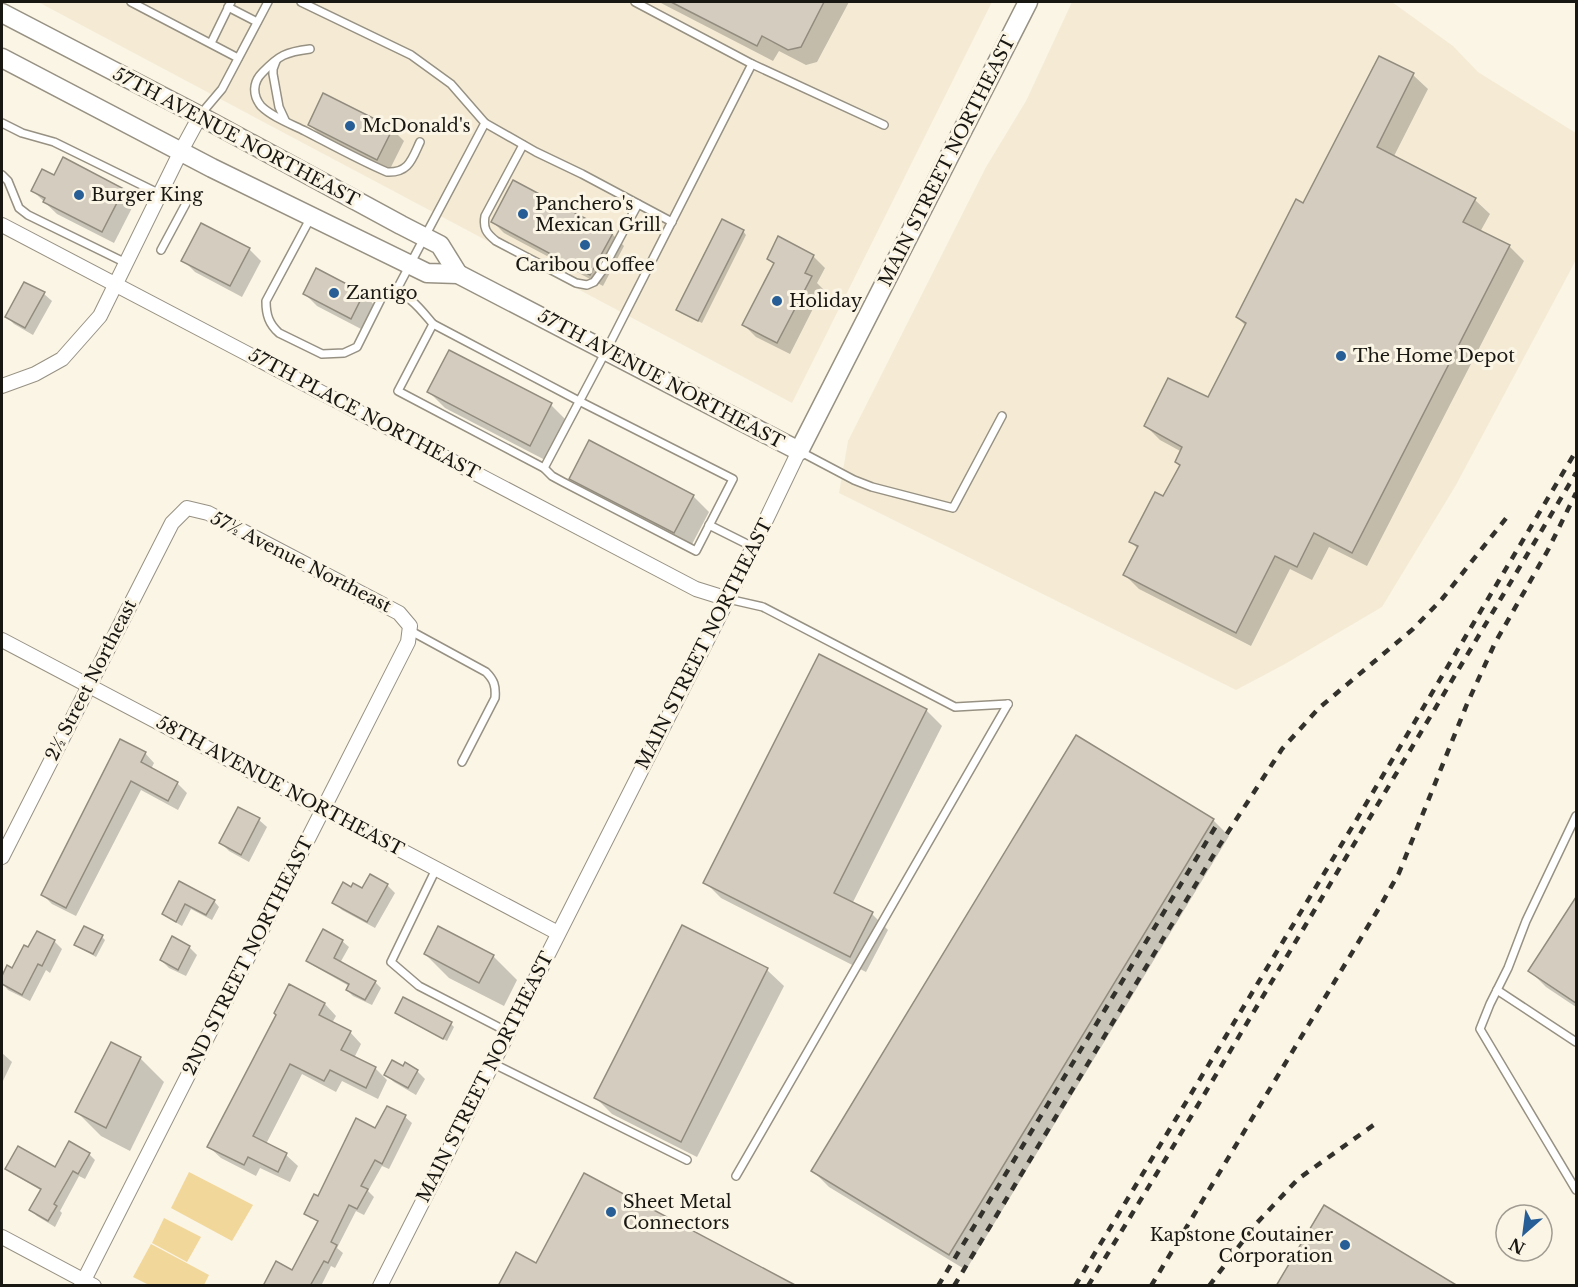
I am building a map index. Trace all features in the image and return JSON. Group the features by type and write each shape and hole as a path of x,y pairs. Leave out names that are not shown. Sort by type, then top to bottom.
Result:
{"street":[{"name":"MAIN STREET NORTHEAST","path":"380,1286 728,599 799,451 1028,2"},
{"name":"57TH AVENUE NORTHEAST","path":"2,13 440,245 458,274"},
{"name":"57TH AVENUE NORTHEAST","path":"2,58 181,151 410,265 427,273 458,274 799,451"},
{"path":"2,386 35,374 62,359 100,316 200,116"},
{"name":"57TH PLACE NORTHEAST","path":"2,225 696,589 728,599"},
{"name":"57½ Avenue Northeast","path":"187,508 208,513 399,613 410,628"},
{"name":"2½ Street Northeast","path":"2,857 172,523 187,508"},
{"name":"2ND STREET NORTHEAST","path":"86,1284 408,642 410,628"},
{"name":"58TH AVENUE NORTHEAST","path":"2,640 558,933"},
{"path":"2,1237 86,1284"}],"lane":[{"path":"131,2 238,58"},
{"path":"200,116 222,89 268,2"},
{"path":"301,2 411,55 451,84 485,123 672,222"},
{"path":"635,2 752,64 884,125"},
{"path":"210,43 230,4 257,22"},
{"path":"310,49 287,53 278,58 259,76 254,89 256,98 269,112 387,172 401,171 408,165 420,142"},
{"path":"278,58 273,74 279,107 286,122"},
{"path":"544,468 752,64"},
{"path":"2,123 22,133 54,142 160,194"},
{"path":"396,291 485,123"},
{"path":"523,145 485,216 484,225 487,234 576,283 587,285 594,282 602,272 638,204"},
{"path":"2,175 8,181 19,208 28,215 126,263"},
{"path":"161,250 190,196"},
{"path":"312,217 266,302 266,312 279,333 322,354 344,353 357,347 381,299 388,292 396,291 417,304 433,324 579,402 733,479 696,551 562,482 544,468 398,391 433,324"},
{"path":"799,451 872,487 953,508 1002,416"},
{"path":"709,525 753,547"},
{"path":"728,599 763,607 956,706 1008,704 736,1176"},
{"path":"410,628 486,672 496,687 495,698 462,762"},
{"path":"1576,816 1526,921 1508,968 1480,1029 1576,1190"},
{"path":"436,868 391,962 419,986 508,1032"},
{"path":"1497,990 1576,1042"},
{"path":"492,1064 687,1160"}],"shaded area":[{"path":"38,2 992,2 792,403"},
{"path":"1072,2 1392,2 1453,46 1478,72 1576,133 1576,260 1456,485 1382,607 1236,690 839,493 848,441 986,167 1026,101"},
{"path":"189,1172 253,1205 232,1241 171,1208"},
{"path":"164,1218 201,1237 187,1262 152,1243"},
{"path":"151,1244 209,1275 204,1285 149,1285 133,1277"}],"building":[{"path":"671,2 824,2 801,47 788,50 762,36 757,46"},
{"name":"The Home Depot","path":"1379,56 1414,73 1377,147 1476,198 1463,222 1510,245 1352,553 1314,533 1297,567 1275,556 1236,633 1123,575 1138,546 1129,542 1155,492 1163,496 1180,465 1175,462 1182,447 1144,426 1168,378 1208,397 1246,323 1236,317 1296,199 1303,203"},
{"name":"McDonald's","path":"323,93 393,128 377,160 308,125"},
{"name":"Burger King","path":"63,157 124,189 102,232 43,202 45,198 31,191 42,169 54,175"},
{"path":"513,180 613,233 590,275 491,222"},
{"path":"722,219 744,230 698,321 676,310"},
{"path":"201,223 250,248 230,286 181,261"},
{"name":"Holiday","path":"778,236 814,255 805,273 812,276 777,343 742,325 774,263 767,259"},
{"name":"Zantigo","path":"316,268 364,293 351,319 303,294"},
{"path":"24,282 45,292 25,328 5,317"},
{"path":"449,350 552,403 530,446 427,392"},
{"path":"589,440 694,495 674,533 569,479"},
{"path":"819,654 927,709 834,893 873,912 850,957 703,883"},
{"path":"1076,735 1214,819 949,1255 811,1171"},
{"path":"120,739 146,752 141,762 178,782 168,801 131,781 66,908 41,895"},
{"path":"238,807 260,818 241,855 219,843"},
{"path":"370,874 388,884 367,922 332,903 343,882 351,887 353,883 362,888"},
{"path":"179,881 215,900 206,915 185,904 176,922 162,914"},
{"path":"1576,897 1576,1003 1528,971"},
{"path":"682,925 768,968 681,1142 594,1098"},
{"path":"84,926 103,935 93,954 74,945"},
{"path":"438,926 494,955 479,983 424,954"},
{"path":"323,929 343,940 334,958 376,981 365,1000 346,990 349,984 306,961"},
{"path":"37,931 55,940 42,966 38,964 22,995 2,984 2,976 7,965 12,968 24,945 28,947"},
{"path":"172,936 190,946 178,970 160,960"},
{"path":"289,984 325,1003 319,1015 351,1031 341,1050 376,1067 366,1088 330,1070 324,1081 290,1064 253,1136 287,1153 278,1172 248,1157 244,1165 207,1147 276,1015 274,1013"},
{"path":"403,997 452,1022 443,1039 395,1013"},
{"path":"111,1042 141,1057 106,1128 75,1112"},
{"path":"392,1060 403,1066 405,1062 418,1070 408,1088 384,1075"},
{"path":"387,1106 406,1115 382,1164 375,1160 361,1186 368,1189 357,1209 349,1205 331,1242 337,1245 328,1263 324,1261 310,1286 263,1286 276,1261 292,1270 318,1221 304,1214 314,1194 318,1196 356,1118 375,1128"},
{"path":"69,1141 90,1153 78,1174 73,1171 54,1204 57,1206 48,1221 29,1210 41,1189 5,1169 18,1146 55,1167"},
{"name":"Sheet Metal Connectors","path":"584,1173 797,1286 498,1286 516,1252 536,1263"},
{"name":"Kapstone Coutainer Corporation","path":"1324,1205 1458,1286 1276,1286"}],"railway":[{"path":"1075,1286 1576,451"},
{"path":"1088,1286 1576,473"},
{"path":"1151,1286 1399,873 1467,704 1495,643 1548,550 1576,493"},
{"path":"954,1286 1219,846 1282,749 1319,708 1413,629 1442,599 1507,517"},
{"path":"938,1286 1219,821"},
{"path":"1209,1286 1255,1225 1298,1179 1375,1124"}],"place":[{"name":"McDonald's","path":"350,126"},
{"name":"Burger King","path":"79,195"},
{"name":"Panchero's Mexican Grill","path":"523,214"},
{"name":"Caribou Coffee","path":"585,245"},
{"name":"Zantigo","path":"334,293"},
{"name":"Holiday","path":"777,301"},
{"name":"The Home Depot","path":"1341,356"},
{"name":"Sheet Metal Connectors","path":"611,1212"},
{"name":"Kapstone Coutainer Corporation","path":"1345,1245"}]}
